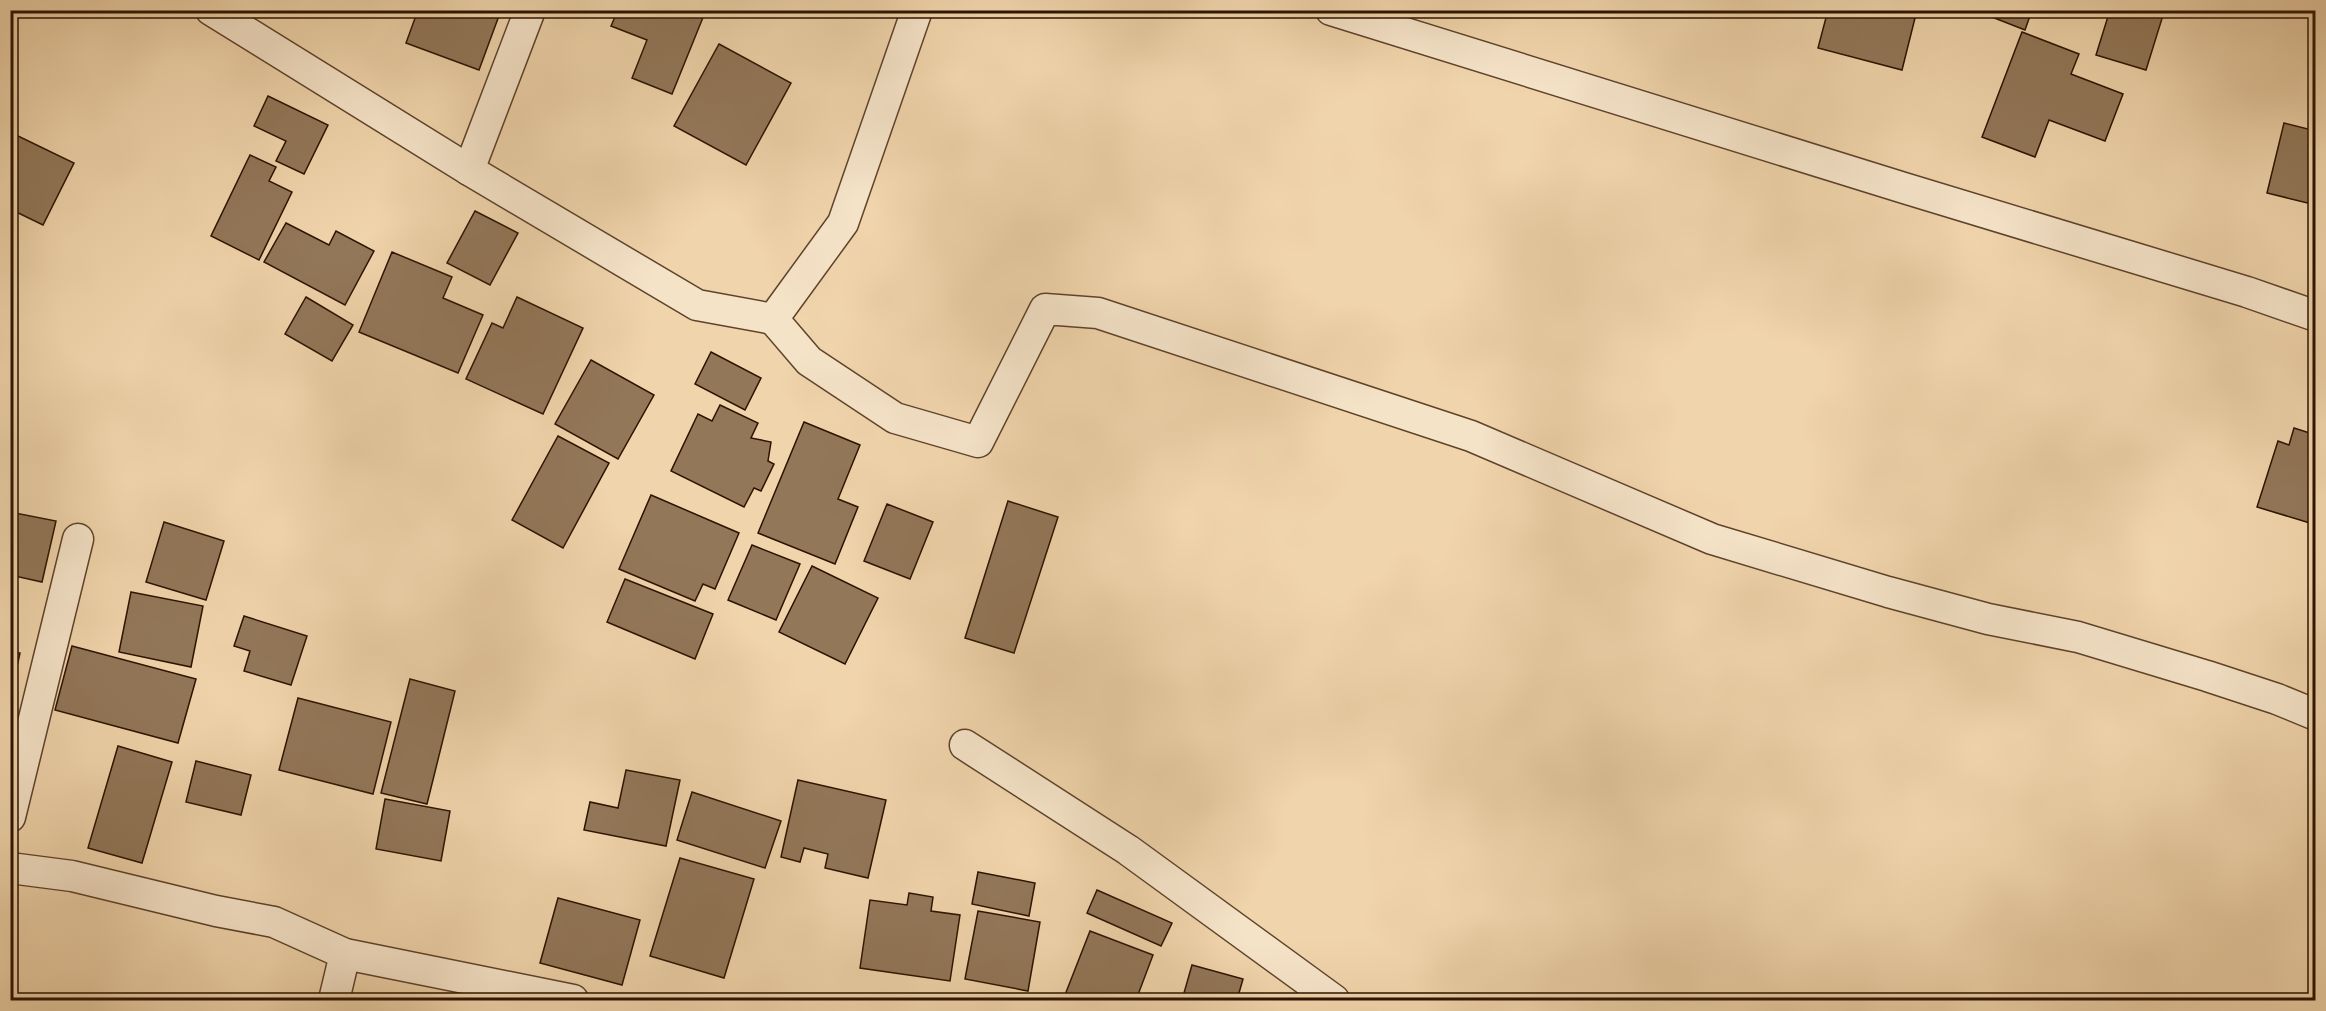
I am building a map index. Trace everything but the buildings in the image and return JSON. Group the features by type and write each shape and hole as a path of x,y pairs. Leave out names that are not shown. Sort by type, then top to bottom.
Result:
{"street":[{"path":"211,10 469,170 697,305 773,319 809,362 895,418 978,442 1045,309 1098,313 1471,436 1712,539 1988,619 2078,637 2217,679 2316,715"},
{"path":"469,170 530,10"},
{"path":"773,319 843,223 917,10"},
{"path":"1331,10 2247,292 2316,316"},
{"path":"10,817 78,539"},
{"path":"965,745 1128,850 1334,1000"},
{"path":"10,868 72,876 216,911 274,922 345,954 573,1000"},
{"path":"333,1000 345,954"}]}
